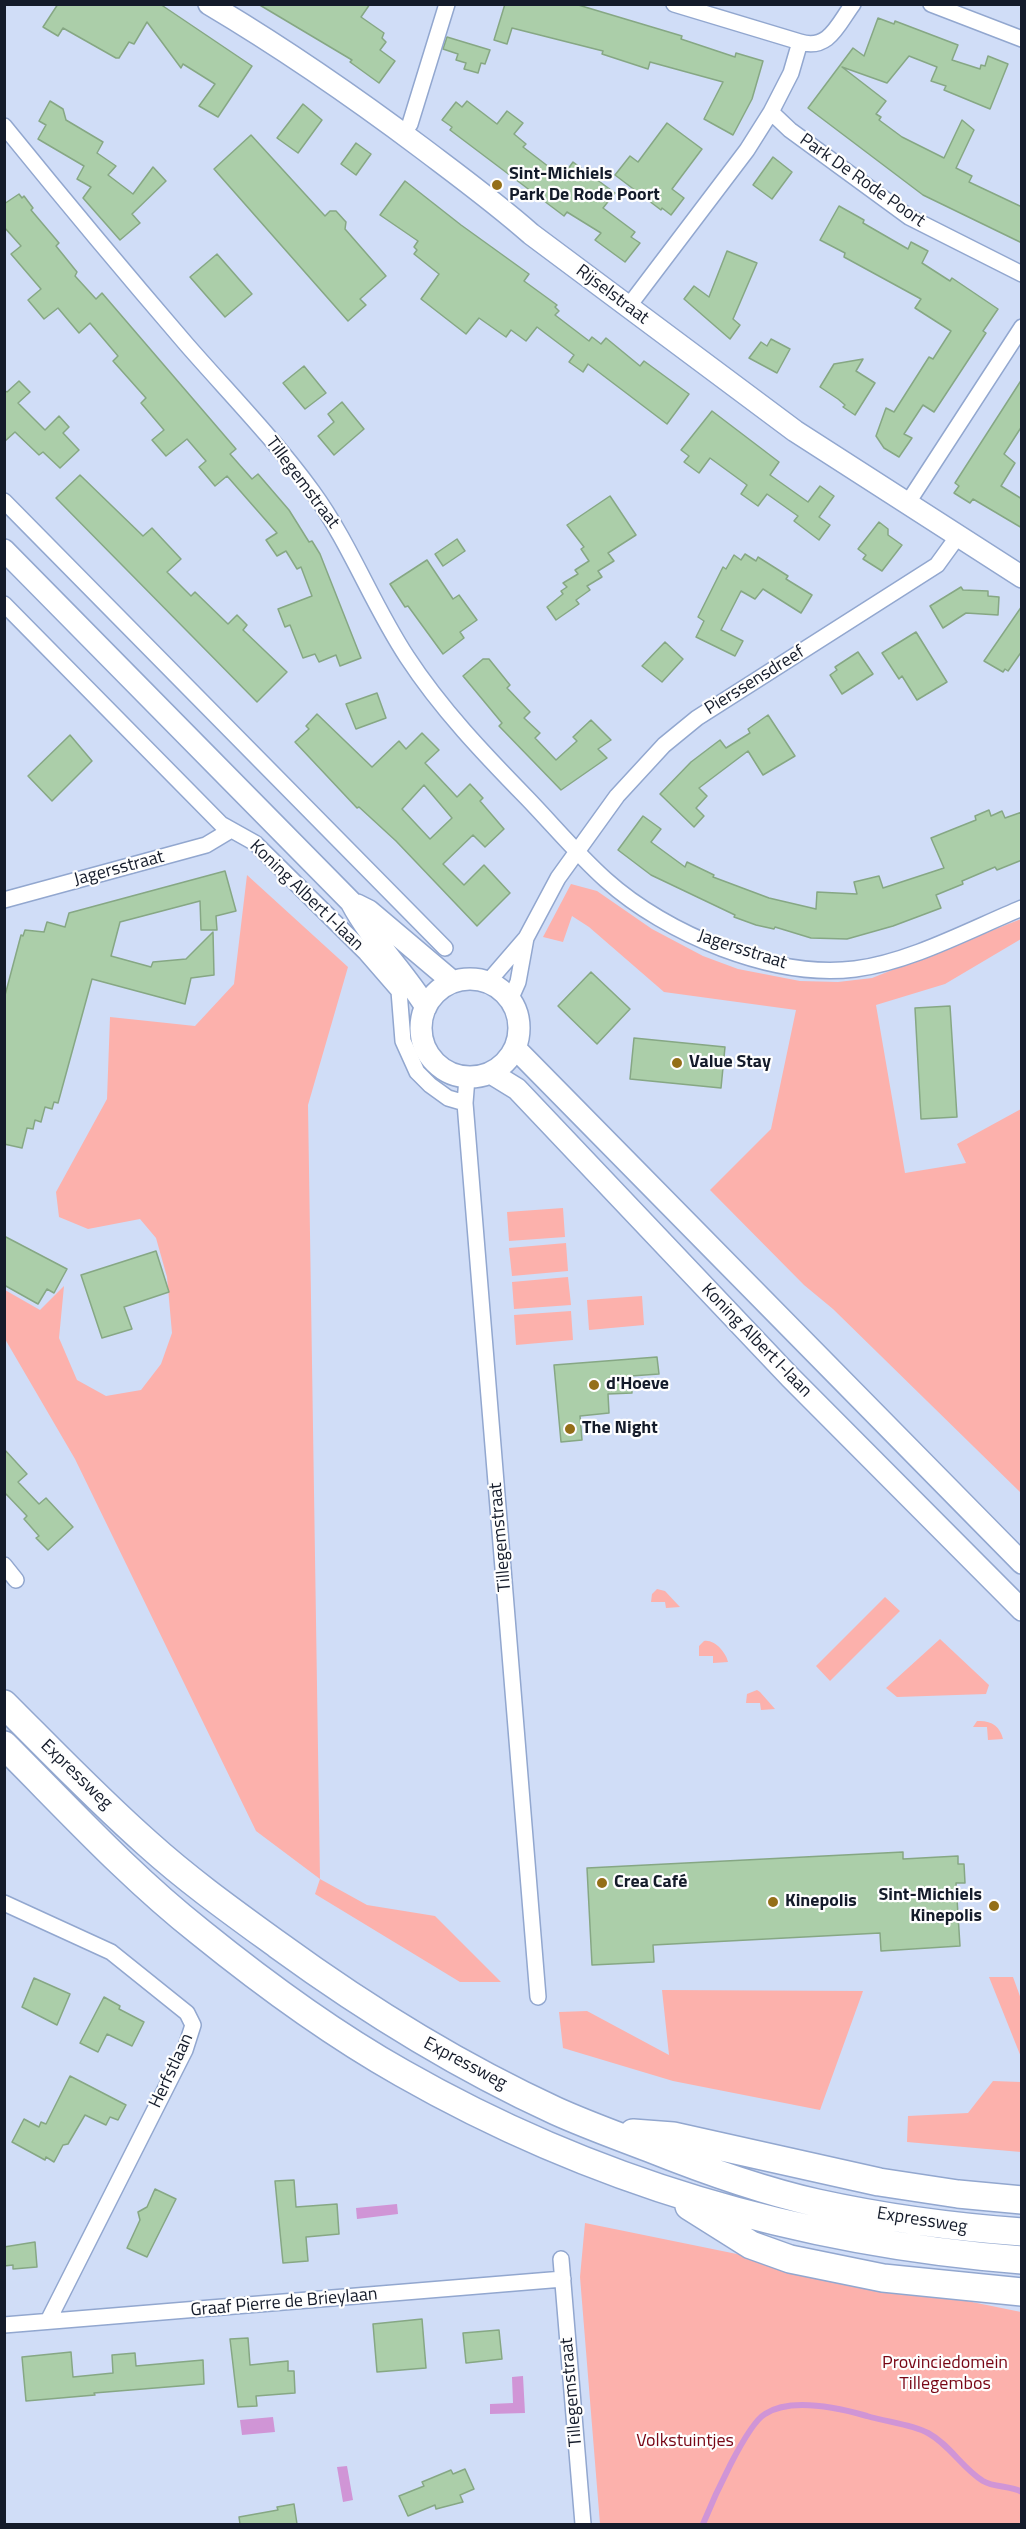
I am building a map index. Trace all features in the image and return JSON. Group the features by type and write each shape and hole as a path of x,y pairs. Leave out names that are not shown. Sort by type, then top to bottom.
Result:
{"highway":[{"name":"Expressweg","path":"4,1704 150,1846 223,1905 339,1989 410,2034 507,2087 608,2132 761,2188 817,2203 970,2229 1022,2232"},
{"name":"Expressweg","path":"4,1745 106,1847 198,1931 346,2039 430,2089 512,2130 671,2193 752,2215 887,2245 960,2255 1022,2260"},
{"path":"608,2132 674,2136 879,2182 958,2194 1022,2200"},
{"path":"671,2193 708,2219 752,2245 790,2259 883,2278 1022,2292"}],"main road":[{"name":"Rijselstraat","path":"209,4 310,67 403,134 628,307 795,431 1022,577"},
{"name":"Koning Albert I-laan","path":"4,550 360,911 453,982"},
{"name":"Koning Albert I-laan","path":"360,911 426,1007"},
{"path":"468,979 488,982 510,1000 519,1022 515,1048 501,1067 491,1073 467,1078 453,1075 441,1068 424,1047 421,1033 426,1007 434,995 453,982 468,979"},
{"name":"Koning Albert I-laan","path":"515,1048 1022,1563"},
{"name":"Koning Albert I-laan","path":"491,1073 517,1089 790,1377 1022,1610"}],"street":[{"path":"403,134 410,124 447,4"},
{"path":"674,4 815,45 827,40 853,4"},
{"path":"931,4 1022,39"},
{"path":"628,307 747,150 771,112 791,73 800,42"},
{"name":"Park De Rode Poort","path":"771,112 790,130 909,217 1022,274"},
{"name":"Tillegemstraat","path":"4,126 117,263 298,473 343,539 385,622 410,662 472,741 578,853"},
{"path":"907,504 1022,327"},
{"path":"4,501 446,948"},
{"name":"Pierssensdreef","path":"578,853 617,796 646,763 679,732 697,718 937,565 958,536"},
{"name":"Koning Albert I-laan","path":"4,604 221,824 255,843 366,953 399,991 403,1041 417,1072 448,1098 465,1103"},
{"name":"Jagersstraat","path":"4,900 206,846 231,830"},
{"path":"488,982 526,939 558,878 578,853"},
{"name":"Jagersstraat","path":"578,853 608,882 671,924 707,941 754,958 802,969 845,969 883,963 1022,909"},
{"path":"360,911 387,890"},
{"path":"510,1000 518,982 526,939"},
{"name":"Tillegemstraat","path":"467,1078 465,1103 538,1997"},
{"path":"4,1566 15,1580"},
{"name":"Herfstlaan","path":"4,1903 111,1952 159,1988 187,2013 193,2025 185,2050 48,2321"},
{"name":"Tillegemstraat","path":"561,2259 583,2524"},
{"name":"Graaf Pierre de Brieylaan","path":"4,2325 563,2279"}],"green space":[{"path":"247,875 348,967 308,1105 320,1879 256,1831 75,1459 5,1339 5,1290 40,1310 64,1286 59,1338 77,1380 106,1396 141,1390 161,1364 172,1333 167,1277 156,1238 140,1219 88,1229 59,1217 56,1192 107,1099 110,1017 195,1026 234,984"},
{"path":"571,884 597,891 652,929 703,956 738,969 800,981 838,982 872,978 1021,919 1021,939 945,984 876,1005 905,1173 966,1163 957,1144 1021,1109 1021,1493 833,1309 804,1285 710,1190 771,1129 796,1010 664,992 589,927 572,916 563,942 543,937"},
{"path":"563,1208 565,1237 509,1241 507,1212"},
{"path":"566,1243 568,1271 512,1276 509,1248"},
{"path":"568,1277 571,1305 514,1309 512,1282"},
{"path":"642,1296 644,1325 589,1330 587,1300"},
{"path":"571,1311 573,1340 516,1345 514,1315"},
{"path":"657,1589 665,1591 680,1607 666,1608 665,1602 651,1602 652,1594"},
{"path":"885,1597 900,1611 830,1681 816,1666"},
{"path":"940,1639 989,1685 986,1694 897,1697 886,1688"},
{"path":"704,1641 712,1642 719,1647 728,1662 713,1663 713,1656 699,1656 699,1646"},
{"path":"757,1690 775,1709 761,1710 760,1703 746,1703 747,1694"},
{"path":"977,1721 994,1725 1000,1731 1003,1739 988,1740 987,1727 973,1727"},
{"path":"320,1879 367,1905 435,1916 501,1982 460,1982 315,1894"},
{"path":"989,1977 1013,1977 1021,1999 1021,2057"},
{"path":"662,1990 863,1991 820,2110 673,2081 563,2048 559,2012 587,2011 669,2055"},
{"path":"993,2081 1021,2082 1021,2152 907,2142 908,2116 968,2113"},
{"path":"585,2223 1021,2312 1021,2524 600,2524 580,2277"}],"shaded area":[{"path":"397,2204 398,2214 357,2219 356,2208"},
{"path":"523,2376 525,2413 490,2414 490,2404 513,2403 512,2377"},
{"path":"273,2417 275,2432 242,2435 240,2420"},
{"path":"347,2466 353,2500 343,2502 337,2467"}],"building":[{"path":"58,4 160,4 252,66 218,117 199,106 215,84 183,64 181,68 147,22 134,44 129,42 119,58 116,58 63,28 58,36 43,27"},
{"path":"258,4 370,4 361,17 384,33 382,38 386,42 380,50 395,61 379,83 350,62 352,60"},
{"path":"505,4 575,4 682,36 681,39 735,57 736,53 763,61 752,99 733,135 704,119 723,82 650,62 648,69 602,54 603,51 512,28 507,44 494,40"},
{"path":"878,18 894,24 895,21 958,45 952,60 980,69 981,65 985,66 988,56 1008,64 990,109 944,90 946,86 931,81 937,67 909,56 887,83 842,67 886,101 876,114 881,117 879,120 902,137 944,158 962,120 974,130 956,168 972,176 969,182 1022,207 1022,243 923,195 808,108 853,48 864,56"},
{"path":"447,37 490,50 485,64 481,63 478,73 464,69 466,63 456,60 458,54 443,49"},
{"path":"50,101 63,109 66,120 103,142 97,153 116,166 108,175 133,194 153,167 166,181 132,214 140,223 120,240 83,198 91,187 77,179 84,166 38,139 46,125 39,121"},
{"path":"467,101 497,124 507,111 523,123 514,134 526,144 523,147 562,177 573,162 615,193 603,208 635,232 631,237 640,243 625,262 595,240 601,233 567,212 564,216 450,130 452,127 442,120 456,102 462,107"},
{"path":"303,104 322,120 298,153 277,138"},
{"path":"667,123 702,149 672,189 684,198 671,215 615,175 630,156 638,162"},
{"path":"251,135 325,216 330,211 336,211 346,222 345,229 386,276 360,299 366,305 348,321 214,169"},
{"path":"356,143 371,154 356,175 341,164"},
{"path":"773,157 792,172 772,199 753,185"},
{"path":"405,181 529,274 524,281 557,305 555,307 559,311 555,315 589,341 592,337 601,344 606,338 640,366 644,361 689,394 667,424 588,364 583,372 569,362 574,355 537,327 526,341 511,330 506,337 479,318 466,334 421,299 439,274 414,254 417,250 414,247 418,241 380,215"},
{"path":"19,194 22,198 24,196 33,208 31,210 59,243 56,246 77,272 75,276 96,299 102,293 236,449 230,454 252,479 258,474 289,510 309,542 312,541 320,554 361,658 340,666 336,655 319,662 315,654 303,658 290,625 285,627 278,609 312,596 301,567 297,569 286,551 277,556 266,540 277,533 227,476 215,486 199,467 206,461 187,439 166,456 152,440 164,430 141,403 146,398 113,361 118,356 90,323 79,333 58,308 44,319 28,300 41,289 11,254 21,246 4,227 4,204"},
{"path":"839,206 908,249 911,242 928,251 922,263 950,281 952,278 998,309 983,331 986,333 934,412 923,405 904,434 912,438 899,457 884,448 876,436 886,408 894,412 929,357 933,359 951,331 915,308 921,299 844,257 845,253 820,240"},
{"path":"727,251 757,263 733,319 740,325 730,339 684,299 694,286 709,297"},
{"path":"217,254 252,294 225,317 190,277"},
{"path":"771,339 790,349 777,373 749,358 761,342 767,346"},
{"path":"863,359 856,371 875,383 855,415 843,407 845,405 838,399 820,387 834,364"},
{"path":"304,366 326,393 305,409 283,383"},
{"path":"1022,379 1022,426 1004,454 1015,463 1001,486 1022,499 1022,528 973,499 970,503 954,493 959,486 955,483"},
{"path":"19,381 30,392 18,403 45,430 59,416 69,427 63,433 79,450 60,468 43,452 39,455 15,432 4,442 4,390 7,392"},
{"path":"342,402 364,429 334,455 318,436 334,422 328,414"},
{"path":"712,411 779,462 770,475 808,502 820,486 834,496 819,517 830,525 819,540 794,521 798,516 767,494 758,506 741,494 747,485 710,458 699,473 684,462 689,456 681,450"},
{"path":"80,475 143,536 152,528 181,559 167,572 191,596 195,592 228,624 237,615 247,625 243,630 287,672 257,702 56,498"},
{"path":"610,496 636,535 608,553 614,561 598,571 602,577 587,586 590,590 576,600 579,604 556,620 547,607 563,594 561,591 567,587 563,583 578,574 575,570 589,561 581,549 584,547 567,525"},
{"path":"879,522 888,529 888,535 902,545 882,571 863,559 866,555 858,549"},
{"path":"457,539 465,551 443,566 435,554"},
{"path":"745,554 756,561 758,557 788,576 786,579 812,595 801,613 763,589 755,599 741,591 721,630 743,641 735,656 696,637 704,621 698,617 723,567 726,569 734,555 741,560"},
{"path":"427,560 453,599 459,595 477,620 460,632 464,638 443,654 408,606 405,607 390,584"},
{"path":"961,587 963,590 988,591 988,596 999,597 998,615 966,613 943,628 930,606"},
{"path":"1022,606 1022,651 1008,671 1005,669 1003,672 984,661"},
{"path":"916,632 947,682 917,700 902,676 899,679 882,653"},
{"path":"665,642 683,659 662,682 642,666"},
{"path":"858,652 873,674 842,694 830,675 837,670 835,667"},
{"path":"483,659 489,659 510,685 507,688 530,712 524,718 540,733 535,738 556,760 577,741 573,737 591,720 611,740 598,749 607,758 561,790 499,726 502,723 463,676"},
{"path":"377,693 386,718 356,729 346,704"},
{"path":"317,714 372,767 399,741 406,749 422,733 439,750 425,763 457,797 470,784 483,798 480,801 504,829 485,847 473,835 443,864 464,885 484,865 510,893 477,926 396,841 359,807 357,808 295,742 309,729 306,726","holes":["424,785 452,818 430,839 402,809"]},
{"path":"768,715 795,756 763,775 748,751 699,788 707,796 696,808 704,816 694,827 660,794 691,762 720,740 726,748 750,733 748,729"},
{"path":"70,735 92,761 52,801 28,776"},
{"path":"989,810 991,816 1002,811 1005,818 1022,812 1022,860 997,870 995,867 936,895 941,908 893,926 847,939 811,938 775,927 774,929 756,925 734,917 735,915 651,875 618,850 643,816 661,829 651,842 685,867 687,862 714,875 713,877 769,898 816,909 817,892 857,894 854,882 879,876 883,888 944,868 931,838 976,820 975,816"},
{"path":"225,871 236,911 216,916 217,930 201,930 200,901 120,922 111,956 151,967 153,962 186,959 213,932 214,975 191,978 185,1004 92,979 58,1103 54,1102 52,1109 45,1107 41,1122 35,1120 33,1129 27,1128 22,1148 4,1144 4,999 21,935 23,936 25,930 44,932 47,922 65,927 69,913"},
{"path":"591,972 630,1009 597,1044 558,1006"},
{"path":"950,1006 957,1117 921,1119 915,1008"},
{"name":"Value Stay","path":"634,1038 725,1047 721,1088 630,1079"},
{"path":"4,1236 67,1269 54,1293 47,1289 38,1304 4,1285"},
{"path":"156,1251 169,1292 124,1307 132,1329 102,1338 81,1275"},
{"name":"d'Hoeve","path":"657,1357 659,1374 631,1376 632,1393 608,1394 609,1413 580,1416 582,1440 561,1442 554,1365"},
{"path":"4,1449 27,1474 18,1482 39,1504 46,1498 73,1527 48,1550 36,1538 39,1536 24,1519 27,1516 6,1494 4,1496"},
{"name":"Kinepolis","path":"903,1852 903,1859 958,1856 958,1864 964,1864 965,1883 956,1883 960,1946 881,1951 880,1933 653,1945 654,1962 592,1965 587,1868"},
{"path":"34,1978 70,1994 57,2025 22,2007"},
{"path":"104,1997 120,2006 119,2009 144,2022 132,2046 107,2034 98,2052 80,2043"},
{"path":"70,2076 126,2105 118,2120 110,2117 106,2125 85,2115 68,2144 63,2145 54,2162 46,2157 45,2160 12,2142 24,2119 39,2127 41,2122 46,2124"},
{"path":"294,2180 296,2207 337,2204 339,2234 306,2237 308,2261 283,2263 275,2181"},
{"path":"155,2189 176,2199 147,2257 127,2248 140,2220 138,2212 147,2207"},
{"path":"35,2242 37,2267 13,2269 13,2265 4,2266 4,2247"},
{"path":"422,2319 426,2368 377,2372 373,2324"},
{"path":"499,2330 502,2359 466,2363 463,2333"},
{"path":"248,2338 250,2365 288,2361 288,2371 294,2371 295,2393 256,2396 257,2406 238,2407 230,2339"},
{"path":"71,2352 73,2377 113,2373 112,2355 135,2353 136,2366 203,2360 204,2384 26,2401 22,2357"},
{"path":"465,2469 474,2489 460,2495 463,2502 436,2509 435,2505 408,2516 399,2496 424,2486 422,2482 451,2470 453,2474"},
{"path":"294,2504 297,2524 240,2524 239,2517 278,2510 277,2507"}],"waterway":[{"path":"703,2524 730,2465 757,2421 765,2414 788,2406 829,2407 921,2430 936,2438 983,2481 1022,2492"}],"place":[{"name":"Sint-Michiels Park De Rode Poort","path":"497,185"},
{"name":"Value Stay","path":"677,1063"},
{"name":"d'Hoeve","path":"594,1385"},
{"name":"The Night","path":"570,1429"},
{"name":"Crea Café","path":"602,1883"},
{"name":"Kinepolis","path":"773,1902"},
{"name":"Sint-Michiels Kinepolis","path":"994,1906"}],"park label":[{"name":"Provinciedomein Tillegembos","path":"945,2374"},
{"name":"Volkstuintjes","path":"685,2442"}]}
